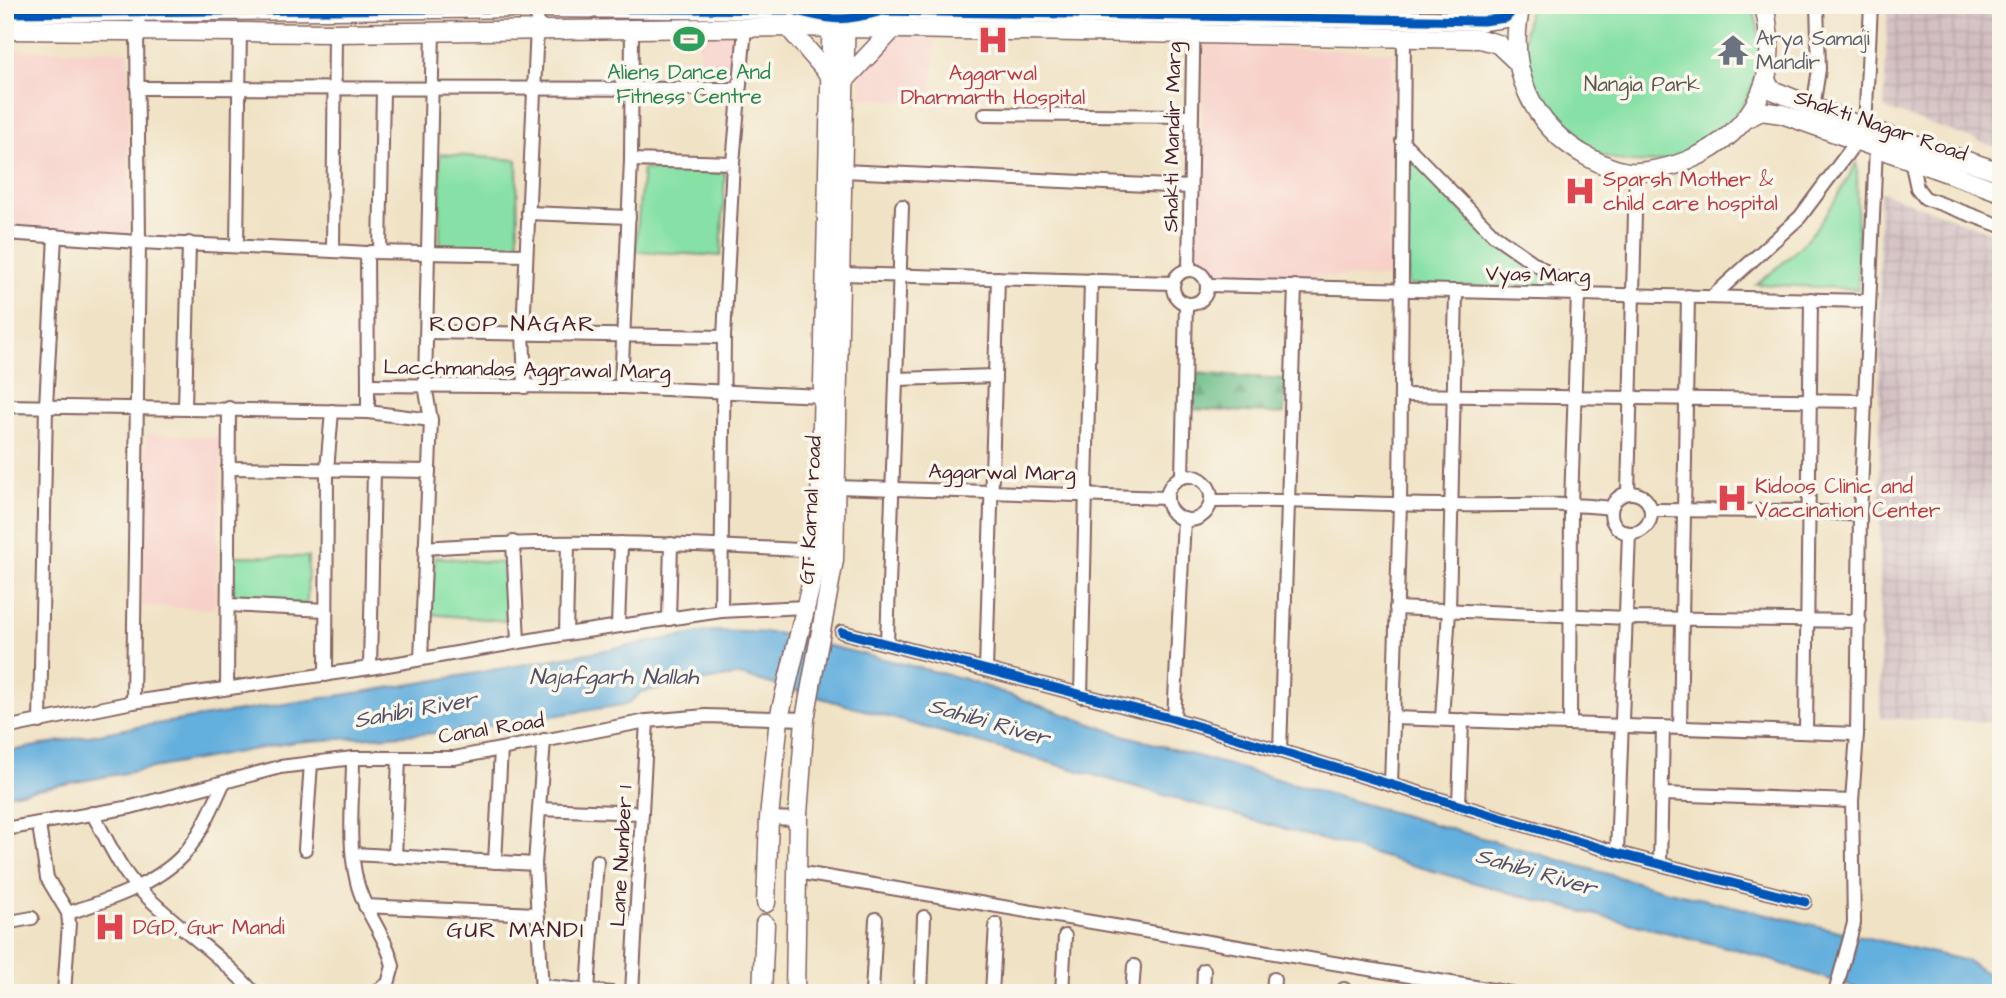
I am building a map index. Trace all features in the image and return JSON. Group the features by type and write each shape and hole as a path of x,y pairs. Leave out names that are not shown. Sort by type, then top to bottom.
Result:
{"street":[{"path":"5,13 326,7 733,7 839,18 894,28 1404,12 1463,13 1506,18 1520,5"},
{"path":"1520,5 1516,26 1516,61 1532,106 1565,144 1600,163 1636,173 1688,163 1729,138 1746,119 1766,79 1770,55 1768,15 1763,5"},
{"path":"1814,108 1819,57 1817,5"},
{"path":"1712,297 1800,216 1861,135 1871,5"},
{"path":"525,387 523,331 538,6"},
{"path":"839,18 880,8 962,8 1193,18 1404,37 1480,39 1498,44 1516,61"},
{"path":"133,702 139,242 137,30 145,9"},
{"path":"5,30 240,30 335,33 745,28 793,14"},
{"path":"793,14 838,78 894,28"},
{"name":"GT Karnal road","path":"766,903 769,818 779,718 819,551 839,18"},
{"name":"Shakti Mandir Marg","path":"1188,269 1193,18"},
{"path":"621,387 631,160 632,28"},
{"path":"721,611 724,337 733,163 745,28"},
{"path":"237,244 240,30"},
{"path":"421,659 431,421 425,385 433,30"},
{"path":"333,250 335,33"},
{"path":"1391,785 1400,504 1404,37"},
{"name":"GT Karnal road","path":"796,993 798,819 805,719 834,560 843,171 838,78"},
{"name":"Shakti Nagar Road","path":"1766,79 1770,89 1814,108 1861,135 1876,147 2001,192"},
{"path":"137,88 739,89"},
{"path":"368,385 383,90"},
{"name":"Shakti Nagar Road","path":"1746,119 1761,111 1782,114 2001,172"},
{"path":"985,114 1190,116"},
{"path":"1402,141 1494,235 1578,294 1572,503 1570,723"},
{"path":"1835,993 1854,923 1852,801 1857,734 1860,515 1867,301 1876,147"},
{"path":"631,160 733,163"},
{"path":"1911,160 1917,188 1930,202 2001,226"},
{"path":"843,171 1190,187"},
{"path":"1628,493 1636,173"},
{"path":"887,643 890,489 897,379 902,206"},
{"path":"528,213 629,217"},
{"path":"5,233 374,252 526,255"},
{"path":"40,722 47,406 55,236"},
{"path":"185,408 190,243"},
{"path":"1188,269 1199,272 1207,285 1201,300 1186,305 1176,298 1172,282 1178,273 1188,269"},
{"path":"841,274 1172,282"},
{"path":"986,670 998,278"},
{"path":"1081,696 1091,280"},
{"name":"Vyas Marg","path":"1207,285 1867,301"},
{"path":"1280,751 1295,286"},
{"path":"1442,719 1449,611 1456,291"},
{"path":"1680,728 1688,296"},
{"path":"1806,732 1811,299"},
{"path":"1182,477 1186,305"},
{"path":"427,332 523,331 724,337"},
{"path":"897,379 995,376"},
{"name":"Lacchmandas Aggrawal Marg","path":"368,412 368,385 621,387 723,394 823,396"},
{"path":"1401,395 1865,401"},
{"path":"5,406 368,412 431,421"},
{"path":"227,687 229,408"},
{"path":"326,675 327,471 332,411"},
{"path":"228,468 429,471"},
{"path":"370,668 374,470"},
{"path":"1191,476 1206,484 1211,501 1202,516 1184,519 1172,512 1167,498 1173,482 1191,476"},
{"name":"Aggarwal Marg","path":"836,487 1086,493 1167,498"},
{"path":"1628,493 1639,494 1647,500 1651,510 1648,524 1636,533 1629,533 1613,522 1611,508 1618,498 1628,493"},
{"path":"1211,501 1287,499 1451,505 1572,503 1611,508"},
{"path":"1651,510 1807,511 1860,515"},
{"path":"1174,719 1184,519"},
{"path":"1617,853 1628,618 1629,533"},
{"path":"425,548 513,542 671,544 819,551"},
{"path":"513,542 517,641"},
{"path":"566,634 568,543"},
{"path":"618,626 621,543"},
{"path":"669,619 671,544"},
{"path":"229,605 326,610"},
{"path":"1396,608 1628,618 1860,621"},
{"path":"5,728 133,702 326,675 517,641 721,611 803,614"},
{"path":"842,632 1174,719 1617,853 1805,902"},
{"name":"Canal Road","path":"5,829 131,807 223,784 280,766 353,758 454,758 648,721 706,716 805,719"},
{"path":"1393,718 1857,734"},
{"path":"1459,804 1462,720"},
{"name":"Lane Number 1","path":"632,993 648,721"},
{"path":"1660,864 1663,727"},
{"path":"544,740 535,864 535,914 542,989 612,993"},
{"path":"495,862 501,749"},
{"path":"353,758 353,855 365,906 393,966 388,984 373,993"},
{"path":"395,857 398,758"},
{"path":"305,849 311,762"},
{"path":"68,913 137,886 183,855 208,818 223,784"},
{"path":"1663,794 1852,801"},
{"path":"539,810 642,813"},
{"path":"92,813 121,865 137,886 232,969 254,993"},
{"path":"769,818 798,819"},
{"path":"39,825 47,878 68,913 64,993"},
{"path":"353,855 535,864"},
{"path":"589,990 597,861"},
{"path":"797,872 1449,986 1510,993"},
{"path":"365,906 535,914"},
{"path":"921,993 924,917"},
{"path":"5,923 32,918"},
{"path":"872,993 876,919"},
{"path":"762,993 765,924"},
{"path":"992,993 996,924"},
{"path":"1062,993 1065,936"},
{"path":"1132,993 1135,966"},
{"path":"1203,970 1203,993"},
{"path":"1273,993 1274,979"}],"shaded area":[{"path":"1888,5 2001,5 2001,149 1884,108"},
{"path":"738,32 736,81 701,79 698,34"},
{"path":"895,36 935,39 932,103 861,98 860,72"},
{"path":"1204,45 1393,52 1388,278 1215,273 1198,255"},
{"path":"5,50 128,51 129,233 5,227"},
{"path":"1879,191 2001,236 2000,722 1880,718"},
{"path":"147,434 222,437 215,609 141,606"}],"green space":[{"name":"Nangia Park","path":"1530,5 1752,5 1759,44 1753,83 1734,119 1707,144 1675,158 1640,162 1606,156 1574,140 1547,114 1528,79 1524,51"},
{"path":"1406,152 1476,226 1562,289 1408,285"},
{"path":"440,154 517,160 518,251 440,248"},
{"path":"1857,162 1858,289 1756,284 1789,257 1815,230"},
{"path":"643,169 725,173 721,256 635,251"},
{"path":"1191,373 1286,379 1284,414 1189,409"},
{"path":"234,556 308,557 307,604 233,602"},
{"path":"435,557 510,564 506,621 430,614"}],"water":[{"name":"Najafgarh Nallah","path":"711,631 776,633 965,679 1120,734 1660,889 1967,961 2001,982 2001,993 1870,993 1746,952 1532,899 740,675 641,692 628,704 450,732 294,742 5,795 5,752 130,728 426,682"}],"cycle path":[{"path":"5,13 538,8 793,10 838,19 883,11 1483,21 1506,18 1518,5"},
{"path":"842,632 1174,719 1617,853 1805,902"}],"place":[{"name":"Aliens Dance And Fitness Centre","path":"689,39"},
{"name":"Aggarwal Dharmarth Hospital","path":"993,40"},
{"name":"Arya Samaji Mandir","path":"1733,50"},
{"name":"Sparsh Mother & child care hospital","path":"1580,191"},
{"name":"Kidoos Clinic and Vaccination Center","path":"1732,498"},
{"name":"DGD, Gur Mandi","path":"110,927"}],"district":[{"name":"ROOP NAGAR","path":"513,323"},
{"name":"GUR MANDI","path":"516,929"}],"water label":[{"name":"Sahibi River","path":"415,709"},
{"name":"Sahibi River","path":"989,721"},
{"name":"Sahibi River","path":"1536,871"}]}
